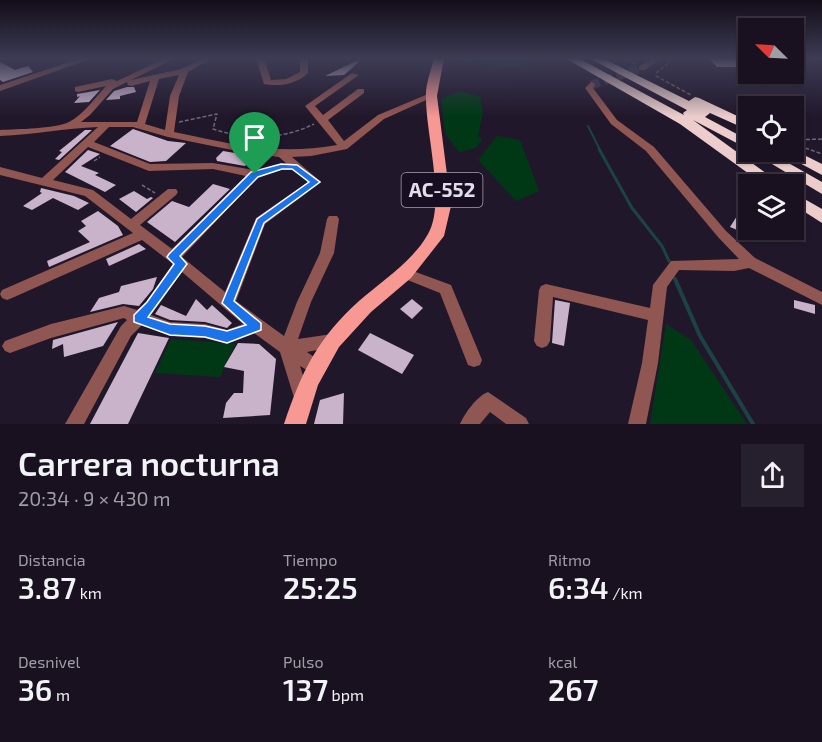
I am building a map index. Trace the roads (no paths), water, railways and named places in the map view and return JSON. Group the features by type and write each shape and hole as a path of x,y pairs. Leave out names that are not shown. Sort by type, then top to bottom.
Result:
{"highway":[{"path":"606,78 685,121 759,174"},
{"path":"620,78 738,140"},
{"path":"634,78 738,129"},
{"path":"647,78 738,121"},
{"path":"804,149 822,155"},
{"path":"804,161 822,170"},
{"path":"776,162 822,189"},
{"path":"804,205 822,217"}],"main road":[{"name":"AC-552","path":"295,424 302,398 315,367 332,341 405,273 436,236 444,206 431,96 435,78"}],"street":[{"path":"0,88 30,78"},
{"path":"71,125 87,112 113,84 130,78"},
{"path":"78,89 155,78 140,126"},
{"path":"168,134 172,123 174,101 183,78"},
{"path":"266,78 267,82 274,83 298,78"},
{"path":"343,147 323,119 310,106 350,78"},
{"path":"591,85 589,88 614,122 650,149 722,234 750,262 822,299"},
{"path":"323,119 362,91"},
{"path":"0,133 28,132 71,125 140,126 247,150 282,154 311,153 343,147 381,117 431,96"},
{"path":"44,182 106,125"},
{"path":"88,143 149,168 213,166 255,174 281,166 294,167"},
{"path":"228,303 260,221 315,182 294,167 282,154"},
{"path":"0,171 89,193 177,260 256,326 315,367"},
{"path":"74,424 119,342 152,306 172,273 177,260 255,174"},
{"path":"7,294 137,229 166,194"},
{"path":"302,398 287,348 304,302 327,254 333,219"},
{"path":"637,424 650,363 660,285 676,265 734,266 750,262"},
{"path":"405,273 446,289 474,360"},
{"path":"542,340 546,290 656,316"},
{"path":"10,346 51,331 124,312 170,329 205,331 227,337 256,326"},
{"path":"287,348 332,341"},
{"path":"469,424 488,400 520,424"}],"waterway":[{"path":"588,126 600,150"},
{"path":"599,149 632,208 662,246 669,261"},
{"path":"675,279 700,336 753,424"}],"tunnel":[{"path":"591,85 613,78"}]}
